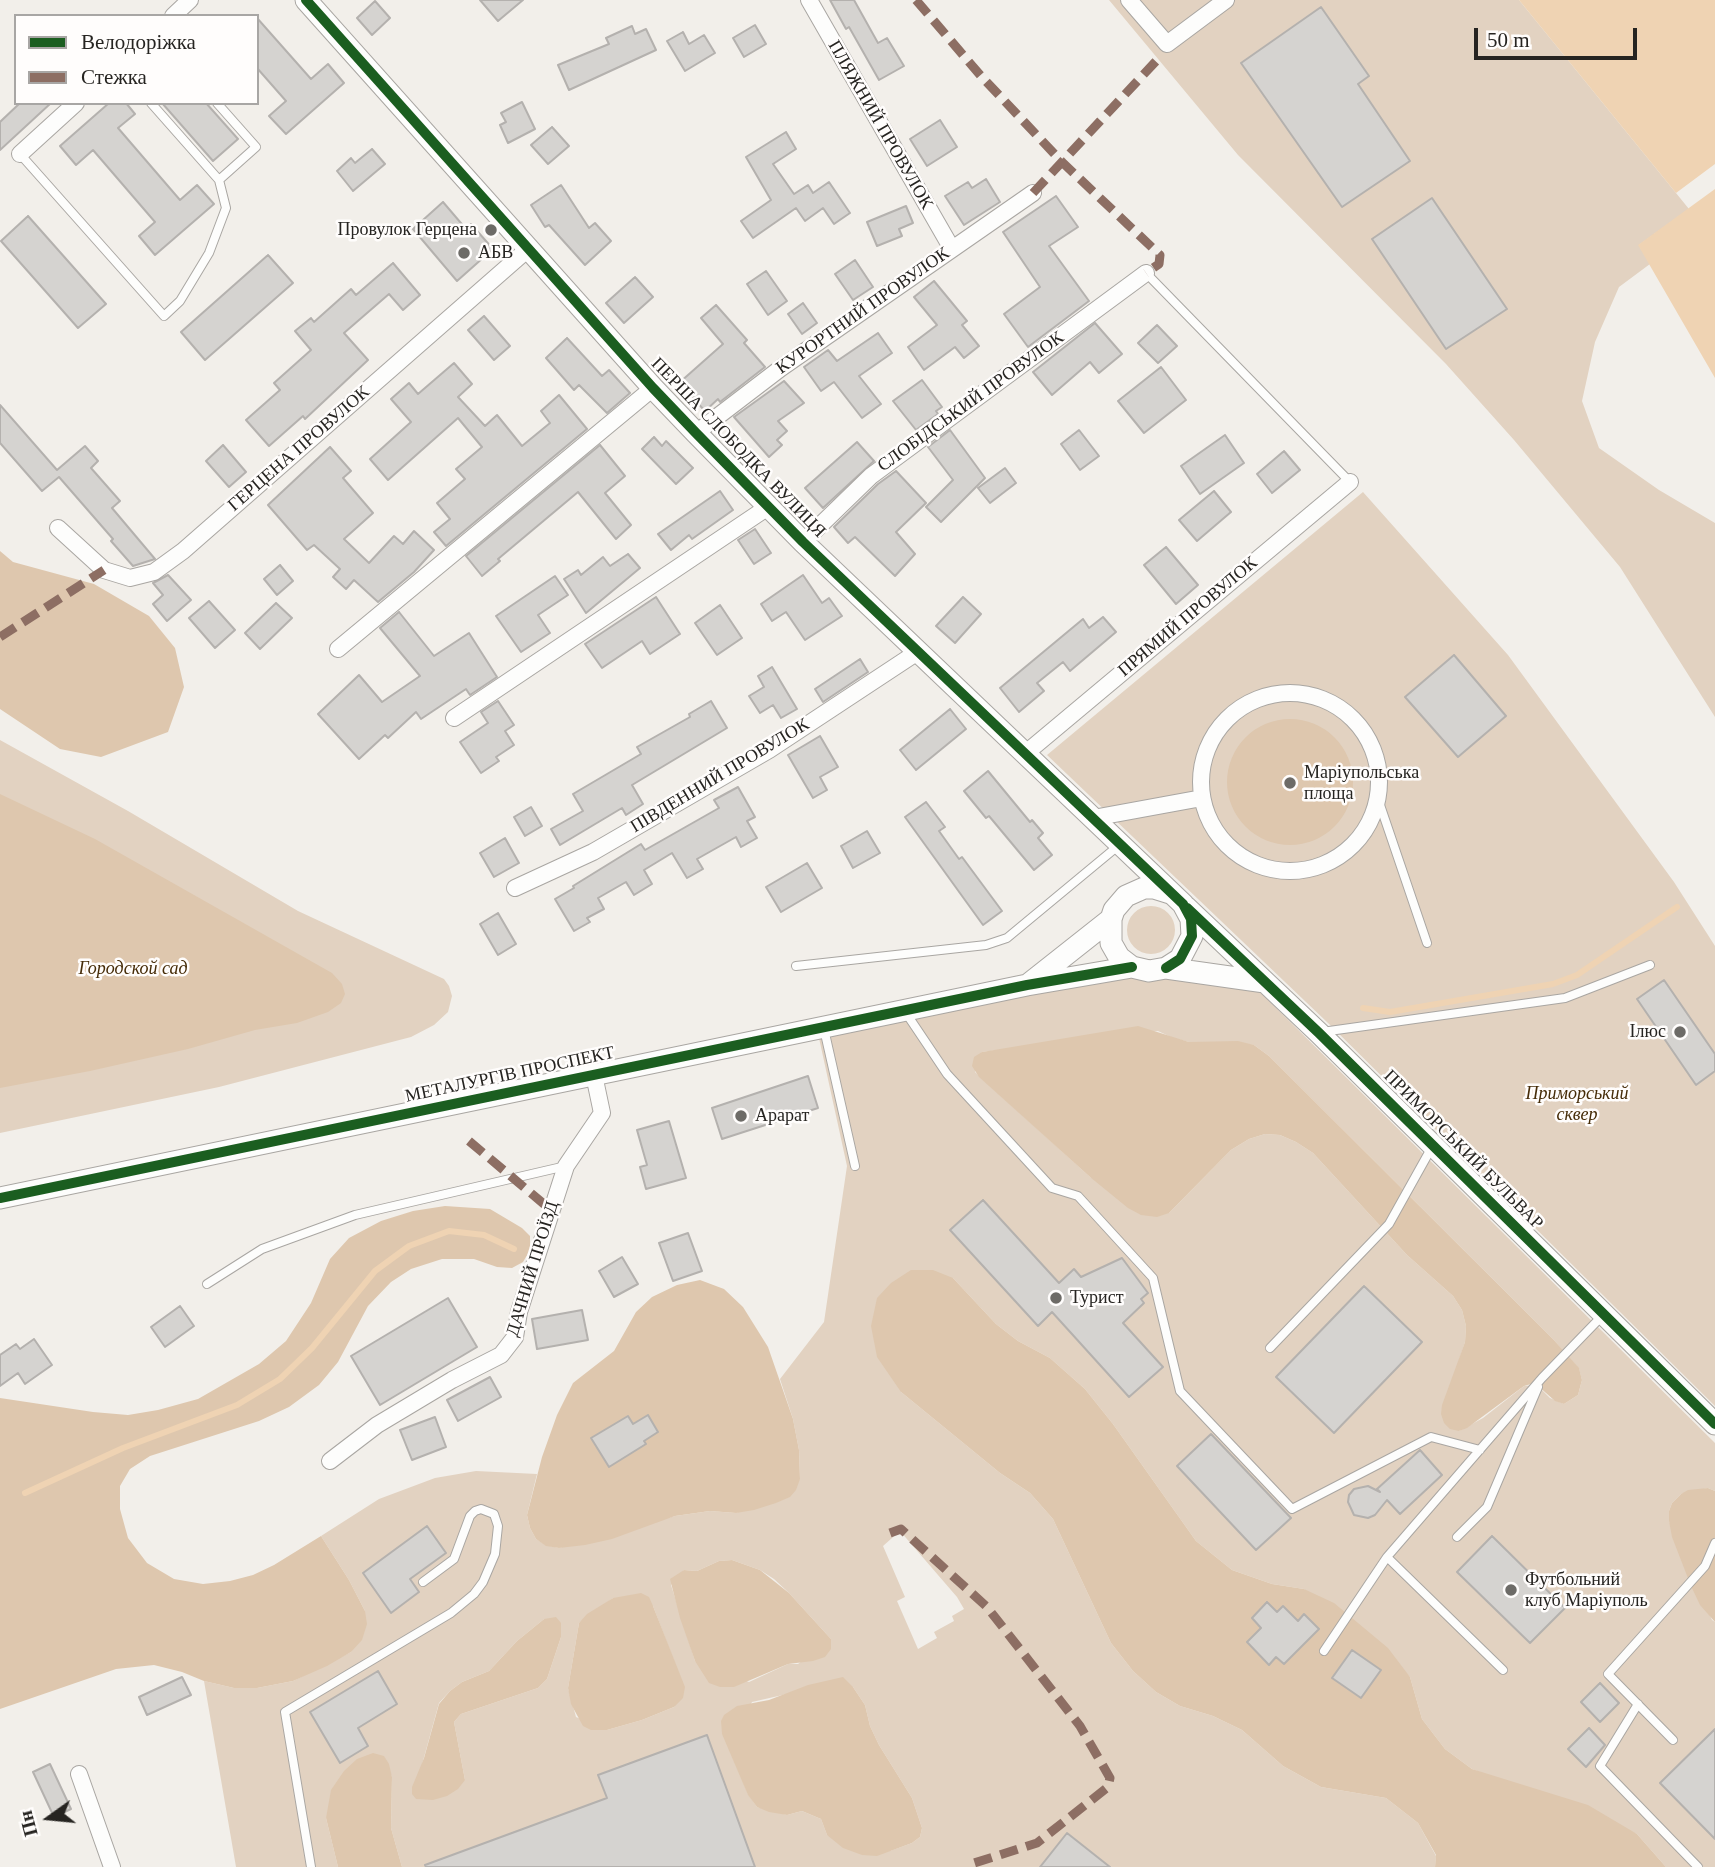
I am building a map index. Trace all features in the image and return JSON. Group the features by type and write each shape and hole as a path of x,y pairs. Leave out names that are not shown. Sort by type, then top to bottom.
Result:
{"street":[{"path":"175,14 190,0"},
{"name":"ПЕРША СЛОБОДКА ВУЛИЦЯ","path":"306,0 696,433 803,541 1178,899"},
{"name":"ПЛЯЖНИЙ ПРОВУЛОК","path":"809,0 952,249"},
{"path":"1129,0 1167,44 1226,0"},
{"path":"20,154 74,105"},
{"name":"КУРОРТНИЙ ПРОВУЛОК","path":"696,433 781,368 1032,193"},
{"name":"ГЕРЦЕНА ПРОВУЛОК","path":"58,528 104,570 130,578 154,572 183,551 528,249"},
{"name":"СЛОБІДСЬКИЙ ПРОВУЛОК","path":"803,541 871,476 1146,273"},
{"path":"338,649 653,388"},
{"name":"ПРЯМИЙ ПРОВУЛОК","path":"1026,753 1350,482"},
{"path":"454,718 768,507"},
{"name":"ПІВДЕННИЙ ПРОВУЛОК","path":"515,888 593,852 769,750 919,651"},
{"path":"1286,693 1317,697 1346,712 1367,736 1379,766 1378,799 1367,829 1345,853 1317,868 1285,872 1254,864 1230,848 1212,825 1202,798 1202,769 1210,741 1228,718 1254,700 1286,693"},
{"path":"1093,818 1202,798"},
{"path":"1125,848 1126,896"},
{"path":"1166,968 1180,959 1192,936 1191,919 1178,899 1154,888 1144,888 1126,896 1114,910 1111,919 1111,943 1119,957 1132,967 1149,971 1166,968 1265,982"},
{"name":"ПРИМОРСЬКИЙ БУЛЬВАР","path":"1178,899 1319,1033 1715,1424"},
{"path":"1027,985 1111,919"},
{"name":"МЕТАЛУРГІВ ПРОСПЕКТ","path":"0,1198 1027,985 1132,967"},
{"name":"ДАЧНИЙ ПРОЇЗД","path":"330,1461 377,1425 452,1380 501,1356 515,1337 519,1312 566,1166 602,1113 594,1075"},
{"path":"79,1774 111,1867"}],"lane":[{"path":"20,154 164,316 180,301 209,253 226,208 219,180 152,105"},
{"path":"219,105 256,147 219,180"},
{"path":"1146,273 1350,482"},
{"path":"1378,799 1427,943"},
{"path":"796,966 986,945 1007,938 1125,848"},
{"path":"1319,1033 1565,998 1650,965"},
{"path":"905,1010 947,1073 1052,1188 1078,1196 1153,1278 1181,1391 1292,1508 1431,1437 1480,1450"},
{"path":"824,1027 855,1167"},
{"path":"1270,1348 1389,1224 1433,1145"},
{"path":"207,1284 262,1249 355,1214 566,1166"},
{"path":"1324,1651 1387,1557 1542,1378 1604,1314"},
{"path":"1457,1537 1487,1507 1542,1378"},
{"path":"311,1867 285,1712 469,1599 484,1582 495,1554 498,1526 494,1514 481,1509 475,1511 470,1516 454,1559 424,1582"},
{"path":"1673,1740 1608,1674 1706,1566 1715,1543"},
{"path":"1387,1557 1503,1671"},
{"path":"1638,1704 1600,1766 1698,1867"}],"green space":[{"path":"1109,0 1519,0 1689,209 1639,245 1650,264 1619,287 1595,342 1582,401 1599,448 1659,490 1715,523 1715,717 1620,567 1514,440 1446,364 1238,155"},
{"name":"Приморський сквер","path":"1363,492 1508,655 1674,882 1715,946 1715,1406 1328,1023 1047,755"},
{"path":"0,551 13,562 94,584 149,616 175,648 184,687 168,732 101,757 60,749 0,709"},
{"path":"1290,719 1314,724 1334,738 1348,758 1353,782 1348,806 1334,826 1314,840 1290,845 1266,840 1246,826 1232,806 1227,782 1232,758 1246,738 1266,724"},
{"name":"Городской сад","path":"0,740 128,811 298,911 444,979 452,996 448,1012 434,1025 411,1037 219,1087 0,1133"},
{"path":"0,794 95,839 332,973 342,984 345,994 341,1003 328,1012 297,1023 255,1030 188,1049 90,1071 0,1088"},
{"path":"1151,906 1168,913 1175,930 1168,947 1151,954 1134,947 1127,930 1134,913"},
{"path":"1130,976 1148,981 1168,978 1258,990 1715,1443 1715,1491 1708,1488 1681,1494 1672,1503 1669,1521 1715,1622 1715,1867 1666,1867 1637,1834 1472,1769 1445,1749 1422,1719 1410,1677 1304,1589 1272,1584 1232,1570 1196,1541 1085,1389 1050,1358 1018,1341 996,1324 953,1278 901,1392 1000,1473 1030,1493 1053,1519 1111,1643 1133,1671 1156,1692 1180,1706 1213,1716 1242,1730 1283,1766 1321,1787 1386,1798 1418,1823 1436,1856 1435,1867 402,1867 391,1828 392,1777 384,1757 326,1818 338,1867 236,1867 204,1681 234,1688 257,1688 293,1681 351,1652 365,1611 321,1536 379,1499 435,1478 476,1471 537,1474 527,1515 530,1528 536,1539 559,1548 675,1516 710,1511 736,1513 800,1479 799,1450 793,1419 780,1379 824,1322 847,1166 819,1038","holes":["1158,1031 1189,1042 1254,1045 1269,1056 1553,1339 1579,1369 1582,1380 1578,1395 1564,1404 1550,1398 1537,1385 1524,1386 1483,1418 1459,1431 1459,1360 1465,1342 1466,1326 1462,1310 1453,1296 1407,1255 1313,1153 1280,1135 1265,1134 1249,1139 1231,1150 1169,1213 1090,1177 975,1072 982,1052","900,1531 957,1597 964,1609 952,1616 954,1621 934,1632 937,1638 918,1649 897,1601 905,1597 883,1546","732,1560 760,1570 789,1593 831,1639 798,1664 788,1664 749,1682 695,1661 671,1585 684,1570 697,1571 719,1561","613,1598 653,1606 684,1687 674,1707 607,1730 576,1717 568,1688 579,1623","544,1619 561,1637 547,1679 538,1688 461,1714 454,1722 465,1780 421,1768 439,1703 462,1682 489,1671 517,1641","853,1687 865,1705 870,1726 879,1745 912,1798 922,1828 920,1837 890,1851 827,1835 821,1819 802,1811 787,1815 757,1807 748,1794 729,1747 752,1702 787,1694"]},
{"path":"1138,1026 1189,1042 1238,1041 1254,1045 1269,1056 1553,1339 1579,1368 1582,1380 1578,1395 1564,1404 1555,1401 1537,1385 1531,1384 1524,1386 1467,1428 1459,1431 1450,1429 1441,1414 1465,1342 1466,1326 1462,1310 1453,1296 1407,1255 1313,1153 1280,1135 1265,1134 1249,1139 1231,1150 1169,1213 1157,1217 1141,1215 1128,1208 1090,1177 979,1077 972,1066 974,1057 982,1052"},
{"path":"445,1206 490,1209 522,1228 530,1236 530,1250 523,1262 512,1268 497,1267 474,1259 442,1259 411,1269 391,1282 368,1306 338,1362 319,1385 289,1407 259,1421 150,1456 130,1469 120,1486 120,1509 128,1538 147,1563 174,1579 203,1584 253,1575 321,1536 365,1611 367,1624 362,1640 351,1652 327,1666 293,1681 257,1688 234,1688 154,1665 116,1669 0,1709 0,1398 128,1415 198,1399 259,1364 286,1341 311,1303 330,1259 349,1238 381,1221 413,1211"},
{"path":"911,1270 933,1270 953,1278 996,1324 1018,1341 1050,1358 1085,1389 1196,1541 1232,1570 1272,1584 1304,1589 1334,1603 1388,1648 1410,1677 1422,1719 1445,1749 1472,1769 1588,1805 1637,1834 1666,1867 1435,1867 1436,1855 1418,1823 1386,1798 1321,1787 1283,1766 1242,1730 1213,1716 1180,1706 1156,1692 1133,1671 1111,1643 1053,1519 1030,1493 1000,1473 901,1392 877,1357 871,1326 877,1298 891,1283"},
{"path":"700,1280 724,1289 743,1307 768,1347 793,1419 799,1450 800,1479 796,1490 790,1497 754,1510 736,1513 710,1511 675,1516 612,1539 559,1548 546,1546 536,1539 527,1515 542,1457 557,1415 573,1383 614,1351 636,1312 652,1297 677,1285"},
{"path":"1708,1488 1715,1491 1715,1622 1700,1605 1691,1586 1672,1537 1669,1521 1672,1503 1681,1494 1688,1490"},
{"path":"732,1560 760,1570 789,1593 831,1639 831,1649 825,1657 788,1664 734,1687 720,1687 709,1683 695,1661 670,1579 684,1570 697,1571 719,1561"},
{"path":"641,1593 649,1597 653,1606 685,1687 683,1698 674,1707 642,1720 607,1730 591,1730 583,1726 571,1704 568,1688 579,1623 587,1614 613,1598"},
{"path":"556,1617 561,1623 561,1637 547,1679 538,1688 461,1714 454,1722 465,1780 447,1796 433,1800 416,1799 412,1794 412,1787 424,1758 439,1704 462,1682 489,1671 517,1641 544,1619"},
{"path":"843,1677 865,1705 870,1726 912,1798 922,1828 920,1837 912,1843 877,1856 862,1855 843,1848 827,1835 821,1819 802,1811 787,1815 757,1807 748,1795 722,1734 721,1721 724,1715 737,1706 769,1700 808,1685"},
{"path":"373,1753 384,1756 389,1764 392,1777 391,1828 402,1867 338,1867 326,1818 331,1790 344,1771 357,1759"}],"shaded area":[{"path":"1519,0 1715,0 1715,164 1676,193"},
{"path":"1715,189 1715,378 1638,245"}],"building":[{"path":"480,0 523,0 498,21"},
{"path":"830,0 854,0 878,43 887,38 904,66 879,80"},
{"path":"375,1 390,18 372,35 357,18"},
{"path":"1321,7 1369,76 1358,84 1410,161 1342,207 1241,63"},
{"path":"259,20 311,79 328,64 344,83 286,134 269,116 286,101 259,70"},
{"path":"755,25 766,44 744,57 733,38"},
{"path":"632,26 635,34 646,29 656,50 569,90 558,65 609,44 606,38"},
{"path":"683,32 689,44 704,35 715,53 685,71 667,41"},
{"path":"522,102 535,129 508,143 500,125 506,122 501,113"},
{"path":"18,105 49,105 0,150 0,122"},
{"path":"107,105 128,105 135,114 118,128 180,200 197,185 214,204 155,255 139,236 155,222 93,150 76,165 60,146"},
{"path":"164,105 208,105 238,139 213,161"},
{"path":"940,120 957,147 927,166 910,139"},
{"path":"552,127 569,146 548,164 531,145"},
{"path":"786,132 796,149 773,164 794,194 808,185 813,193 829,182 850,213 834,224 823,208 805,221 796,208 753,238 741,221 771,200 746,157"},
{"path":"372,149 385,164 353,191 337,171 351,158 355,163"},
{"path":"986,179 1000,202 964,225 945,196 968,182 972,188"},
{"path":"561,185 589,228 595,223 611,241 585,265 549,225 545,227 531,205"},
{"path":"1056,196 1078,227 1049,246 1089,301 1028,347 1004,314 1040,287 1003,232"},
{"path":"1432,198 1507,309 1446,349 1372,239"},
{"path":"443,202 466,229 471,224 493,249 457,281 413,229"},
{"path":"906,206 913,223 899,229 902,236 877,246 867,222"},
{"path":"28,216 106,304 78,328 1,241"},
{"path":"268,255 293,283 205,360 181,332"},
{"path":"855,260 873,287 853,300 835,274"},
{"path":"393,263 420,295 403,310 389,294 344,333 368,360 305,419 303,416 269,446 246,420 280,390 274,383 311,350 295,331 311,318 314,322 351,289 356,295"},
{"path":"766,271 787,301 768,315 747,284"},
{"path":"635,277 653,297 624,323 606,303"},
{"path":"934,281 967,321 962,325 979,346 964,358 955,347 924,370 908,347 937,325 914,297"},
{"path":"803,303 817,323 802,334 788,314"},
{"path":"716,305 747,340 744,343 765,367 705,411 679,383 723,344 701,318"},
{"path":"484,316 510,346 494,360 468,330"},
{"path":"1095,323 1122,354 1099,373 1090,362 1052,395 1033,372"},
{"path":"1157,325 1177,346 1158,363 1138,343"},
{"path":"878,333 892,353 859,376 881,404 862,418 834,382 821,391 804,367 828,350 837,361"},
{"path":"567,338 602,376 609,370 630,393 607,413 579,385 574,390 546,358"},
{"path":"454,363 472,384 458,397 485,426 497,415 522,446 550,423 541,411 559,395 587,429 446,546 434,532 450,519 437,503 465,479 456,469 482,447 458,418 388,480 370,459 411,422 391,399 409,383 418,394"},
{"path":"1161,367 1186,400 1144,433 1118,401"},
{"path":"922,380 942,407 936,411 938,414 916,430 893,401"},
{"path":"784,381 804,403 778,421 787,431 777,440 782,445 769,457 734,417"},
{"path":"0,405 57,470 85,446 98,461 91,468 120,501 112,508 155,559 133,566 59,477 42,491 0,443"},
{"path":"950,430 985,478 941,522 926,507 953,480 928,447"},
{"path":"1079,430 1099,456 1080,470 1061,444"},
{"path":"1225,435 1244,463 1200,494 1181,466"},
{"path":"654,437 662,446 666,441 693,468 676,484 642,449"},
{"path":"857,442 874,461 823,508 805,488"},
{"path":"223,445 246,472 229,487 206,461"},
{"path":"600,445 625,476 605,493 631,525 616,539 578,492 498,559 500,561 482,576 466,556"},
{"path":"330,447 351,471 343,478 373,513 344,539 369,563 394,536 403,544 414,531 434,550 414,572 378,602 354,580 346,589 333,577 340,569 314,545 307,550 268,505"},
{"path":"1284,451 1300,470 1272,493 1257,474"},
{"path":"1005,468 1016,483 990,503 978,488"},
{"path":"896,471 926,503 896,532 915,554 895,576 855,537 848,543 834,527 878,484"},
{"path":"720,491 733,510 692,539 689,535 671,550 658,534"},
{"path":"1214,491 1231,512 1197,541 1179,520"},
{"path":"755,529 771,553 754,564 738,540"},
{"path":"1166,547 1198,585 1176,604 1144,565"},
{"path":"628,554 640,568 586,613 564,579 578,570 581,575 603,557 610,566"},
{"path":"280,565 293,581 277,595 264,579"},
{"path":"168,575 191,600 167,621 153,604 163,595 153,583"},
{"path":"803,575 822,603 829,598 842,616 805,640 786,612 772,621 761,604"},
{"path":"555,576 568,595 538,615 550,633 521,652 496,616"},
{"path":"656,597 680,634 650,654 642,641 602,668 585,644"},
{"path":"963,597 981,614 955,643 936,626"},
{"path":"209,601 235,630 215,648 189,618"},
{"path":"276,603 292,618 260,649 245,633"},
{"path":"720,605 742,638 717,655 695,623"},
{"path":"399,612 434,656 469,633 497,677 470,695 466,689 421,719 416,712 388,738 385,735 359,759 318,714 359,675 382,702 420,676 380,628"},
{"path":"1103,617 1116,632 1070,671 1063,662 1037,683 1044,691 1019,712 1000,688 1083,619 1089,628"},
{"path":"1454,655 1506,716 1458,757 1405,697"},
{"path":"860,659 868,672 823,702 815,689"},
{"path":"772,667 797,709 781,718 773,705 760,713 749,696 764,687 758,676"},
{"path":"498,701 514,725 505,731 514,745 496,757 499,761 481,773 460,742 488,723 481,712"},
{"path":"711,701 727,728 632,785 643,804 626,815 622,808 560,845 551,829 583,811 573,794 641,754 637,747 690,717 689,714"},
{"path":"950,709 966,729 916,770 900,750"},
{"path":"820,736 838,767 820,777 827,790 813,798 788,755"},
{"path":"988,771 1030,822 1032,820 1043,833 1038,838 1052,855 1034,870 989,816 986,818 964,791"},
{"path":"738,787 755,817 747,821 757,838 741,847 736,837 697,859 703,869 687,878 672,853 644,870 652,884 634,895 626,882 598,898 604,909 587,918 590,922 574,931 555,899 641,844 645,850 719,808 714,800"},
{"path":"926,802 945,827 939,831 1002,911 983,925 905,817"},
{"path":"531,807 542,826 525,836 514,817"},
{"path":"867,831 880,853 853,868 841,846"},
{"path":"505,838 519,863 494,877 480,853"},
{"path":"807,863 822,888 781,912 766,887"},
{"path":"498,913 516,944 498,955 480,924"},
{"path":"1664,980 1715,1054 1715,1071 1696,1085 1637,999"},
{"path":"808,1076 818,1108 722,1139 712,1108"},
{"path":"669,1121 686,1178 646,1189 640,1167 647,1165 637,1130"},
{"path":"983,1200 1059,1283 1074,1269 1081,1277 1122,1258 1148,1293 1141,1299 1144,1303 1123,1323 1163,1367 1129,1397 1052,1312 1038,1326 950,1230"},
{"path":"688,1233 702,1271 673,1281 659,1243"},
{"path":"622,1257 638,1284 614,1297 599,1271"},
{"path":"1364,1286 1422,1342 1334,1433 1276,1377"},
{"path":"448,1298 477,1347 380,1405 351,1356"},
{"path":"180,1306 194,1326 165,1347 151,1327"},
{"path":"582,1310 588,1340 537,1349 532,1319"},
{"path":"34,1339 52,1365 25,1384 18,1373 0,1386 0,1355 16,1344 20,1349"},
{"path":"490,1377 501,1397 458,1421 447,1400"},
{"path":"648,1415 658,1432 644,1441 646,1444 609,1467 591,1438 628,1416 633,1424"},
{"path":"435,1417 446,1447 412,1460 400,1430"},
{"path":"1211,1434 1291,1518 1256,1550 1177,1466"},
{"path":"1420,1450 1442,1475 1400,1514 1387,1500 1375,1515 1368,1518 1354,1515 1348,1502 1354,1489 1368,1486 1380,1492 1377,1489"},
{"path":"427,1526 446,1553 410,1579 419,1592 391,1613 363,1573"},
{"path":"1492,1536 1565,1608 1530,1643 1457,1572"},
{"path":"1267,1602 1277,1612 1283,1606 1298,1621 1304,1614 1319,1629 1284,1664 1276,1657 1269,1665 1247,1642 1261,1628 1252,1618"},
{"path":"1352,1650 1381,1670 1361,1698 1332,1678"},
{"path":"378,1671 397,1704 358,1728 368,1746 340,1763 310,1712"},
{"path":"182,1677 191,1695 147,1715 139,1697"},
{"path":"1600,1683 1619,1703 1600,1722 1581,1702"},
{"path":"1589,1728 1605,1745 1586,1767 1568,1749"},
{"path":"1715,1729 1715,1839 1660,1783"},
{"path":"707,1735 755,1867 425,1865 607,1798 598,1775"},
{"path":"50,1764 71,1809 54,1817 33,1772"},
{"path":"1067,1833 1110,1867 1040,1867"}],"waterway":[{"path":"1363,1008 1390,1012 1553,984 1577,975 1677,907"},
{"path":"25,1493 123,1448 237,1405 280,1379 312,1348 375,1271 409,1246 449,1231 484,1235 514,1249"}],"marked path":[{"path":"916,0 981,76 1062,162 1160,255 1159,264 1146,273"},
{"path":"1033,193 1158,59"},
{"path":"0,637 104,570"},
{"path":"469,1141 551,1210"},
{"path":"890,1533 901,1529 987,1607 1080,1726 1110,1778 1108,1787 1037,1843 968,1865"}],"cycle path":[{"path":"306,0 696,433 803,542 1183,904 1191,919 1192,936 1180,959 1166,968"},
{"path":"1187,908 1319,1033 1715,1424"},
{"path":"0,1198 1027,985 1132,967"}],"place":[{"name":"Провулок Герцена","path":"491,230"},
{"name":"АБВ","path":"464,253"},
{"name":"Маріупольська площа","path":"1290,783"},
{"name":"Ілюс","path":"1680,1032"},
{"name":"Арарат","path":"741,1116"},
{"name":"Турист","path":"1056,1298"},
{"name":"Футбольний клуб Маріуполь","path":"1511,1590"}]}
